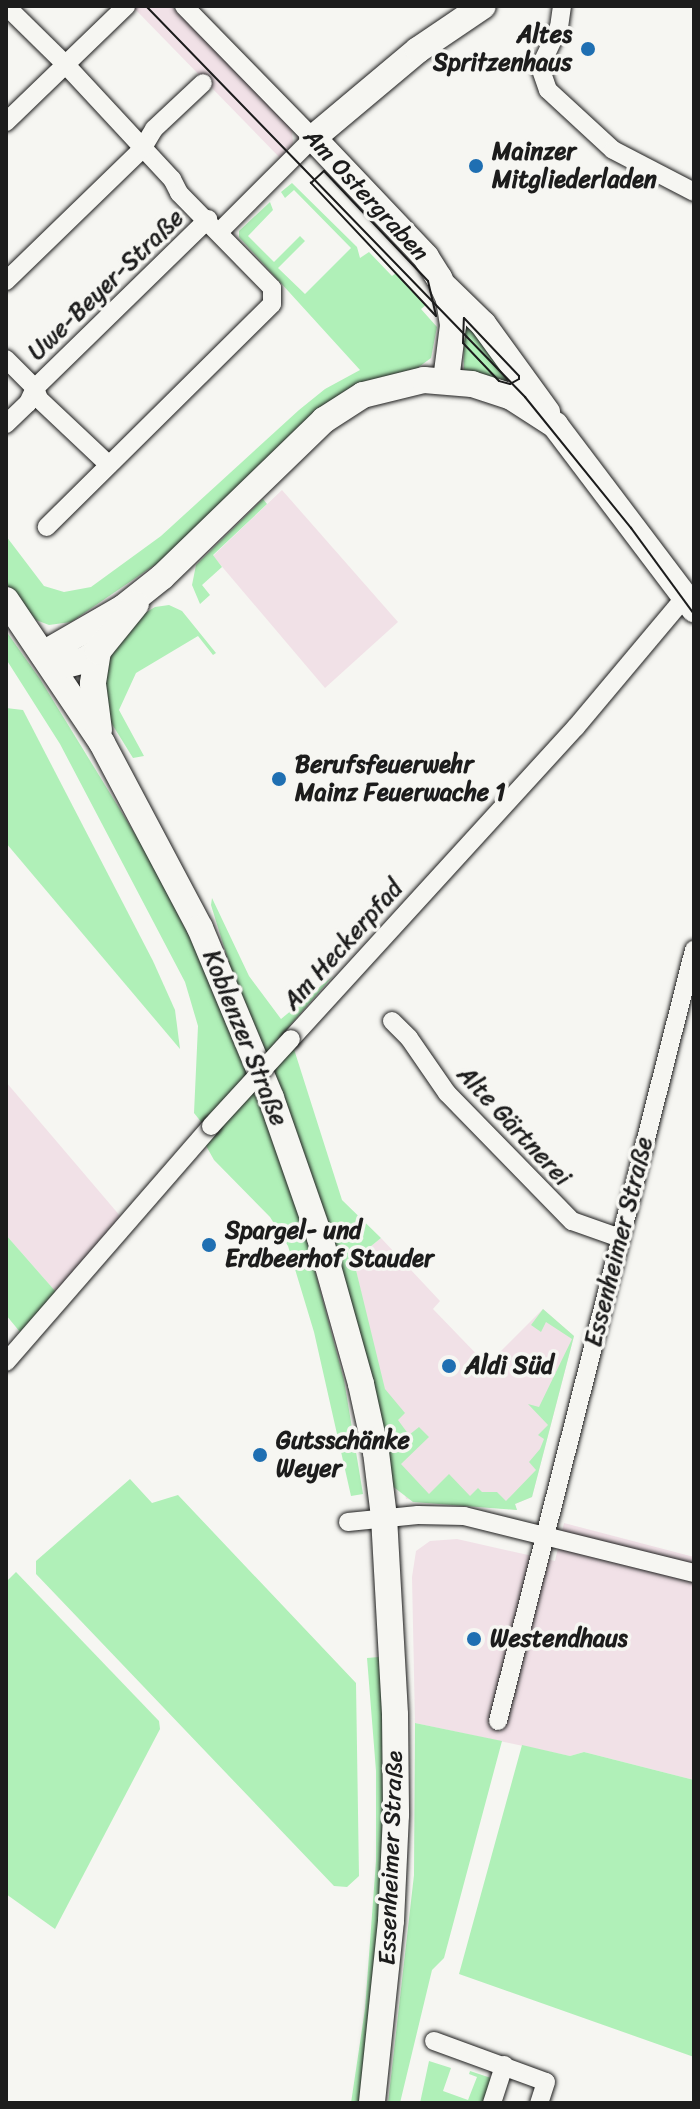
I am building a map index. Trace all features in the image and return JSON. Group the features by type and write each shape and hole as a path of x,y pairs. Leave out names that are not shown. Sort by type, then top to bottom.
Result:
{"street":[{"path":"6,6 66,65 214,225 418,50 483,6"},
{"path":"6,122 126,6"},
{"name":"Am Ostergraben","path":"184,6 426,257 443,285 453,325 446,380"},
{"path":"562,6 559,27 540,67 548,90 596,138 694,192"},
{"path":"6,281 142,149 154,129 203,83"},
{"name":"Uwe-Beyer-Straße","path":"6,424 28,403 35,388 214,225 272,288 272,304 47,527"},
{"path":"443,285 483,324 690,603"},
{"name":"Uwe-Beyer-Straße","path":"6,359 35,388 39,399 109,465"},
{"path":"43,654 66,665 85,660 98,651 145,591 324,420 347,404 381,388 446,380 510,396 555,425"},
{"path":"43,654 145,591"},
{"name":"Koblenzer Straße","path":"6,600 102,743 190,907 271,1098 337,1293 376,1452 384,1517"},
{"name":"Am Heckerpfad","path":"6,1362 211,1126 690,603"},
{"path":"98,651 93,684 102,743"},
{"name":"Essenheimer Straße","path":"498,1721 694,950"},
{"name":"Alte Gärtnerei","path":"392,1021 409,1038 447,1093 572,1221 620,1238"},
{"path":"348,1522 384,1517 464,1516 694,1573"},
{"name":"Essenheimer Straße","path":"372,2103 383,2023 396,1815 390,1592 384,1517"},
{"path":"434,2041 546,2082 539,2103"},
{"path":"492,2103 504,2065"}],"shaded area":[{"path":"132,6 171,6 292,129 293,144 281,159"},
{"path":"282,490 398,622 325,688 213,556"},
{"path":"6,1082 121,1217 56,1292 6,1235"},
{"path":"381,1238 440,1301 433,1309 487,1365 543,1309 574,1336 532,1497 515,1504 517,1510 406,1499 356,1270 368,1256 365,1251"},
{"path":"564,1523 694,1557 694,1780 584,1752 570,1756 415,1723 412,1577 416,1551 430,1541 457,1539 555,1561"}],"green space":[{"path":"292,183 357,247 360,258 369,252 392,276 396,273 426,305 421,309 437,327 431,358 412,372 375,381 162,560 71,622 49,625 36,620 6,584 6,536 44,586 64,592 91,587 161,536 325,389 360,370 239,237 239,231 270,202 273,210 248,236 274,262 300,236 305,241 278,268 305,294 351,248 294,190 285,198 281,192"},
{"path":"463,320 518,372 510,384 464,370"},
{"path":"263,499 267,504 213,555 222,567 202,585 210,595 200,604 192,585 196,565"},
{"path":"169,605 182,611 216,653 213,655 198,636 136,673 119,710 144,756 133,758 107,716 101,694 108,659 142,615 155,607"},
{"path":"6,631 40,679 143,847 220,996 298,1208 344,1380 363,1494 351,1496 314,1332 288,1246 270,1217 214,1160 205,1144 202,1123 194,1113 198,1026 185,982 60,744 6,659"},
{"path":"6,708 23,710 153,961 175,1010 180,1049 6,843"},
{"path":"212,898 249,976 281,1019 333,976 273,1045 280,1061 293,1046 342,1200 381,1238 365,1251 368,1256 356,1270 385,1389 405,1413 398,1420 409,1435 419,1427 429,1437 401,1464 429,1494 449,1474 470,1496 478,1488 482,1492 497,1492 506,1501 536,1470 529,1462 544,1439 538,1435 548,1425 528,1404 539,1407 572,1339 546,1322 541,1332 531,1325 543,1309 574,1336 532,1497 515,1504 517,1510 413,1502 391,1485 211,905"},
{"path":"6,1235 56,1292 20,1332 6,1315"},
{"path":"130,1479 152,1503 178,1495 356,1683 359,1876 347,1887 334,1886 36,1574 36,1561"},
{"path":"16,1572 159,1721 160,1729 55,1929 6,1894 6,1582"},
{"path":"379,1657 388,1768 386,1859 364,2103 351,2103 365,2009 376,1861 376,1771 367,1658"},
{"path":"415,1723 502,1741 444,1958 432,1970 400,2103 388,2103 414,1875"},
{"path":"522,1745 570,1756 584,1752 694,1780 694,2057 459,1974"},
{"path":"429,2061 451,2068 443,2091 468,2100 477,2077 469,2074 470,2071 491,2078 484,2103 420,2103"}],"tram line":[{"path":"146,6 525,397 631,528 694,614"},
{"path":"324,171 428,281 436,316 311,183 324,171"},
{"path":"464,318 519,376 519,379 510,384 499,381 463,343 464,318"}],"place":[{"name":"Altes Spritzenhaus","path":"588,49"},
{"name":"Mainzer Mitgliederladen","path":"476,166"},
{"name":"Berufsfeuerwehr Mainz Feuerwache 1","path":"279,779"},
{"name":"Spargel- und Erdbeerhof Stauder","path":"209,1245"},
{"name":"Aldi Süd","path":"449,1366"},
{"name":"Gutsschänke Weyer","path":"260,1455"},
{"name":"Westendhaus","path":"474,1639"}]}
